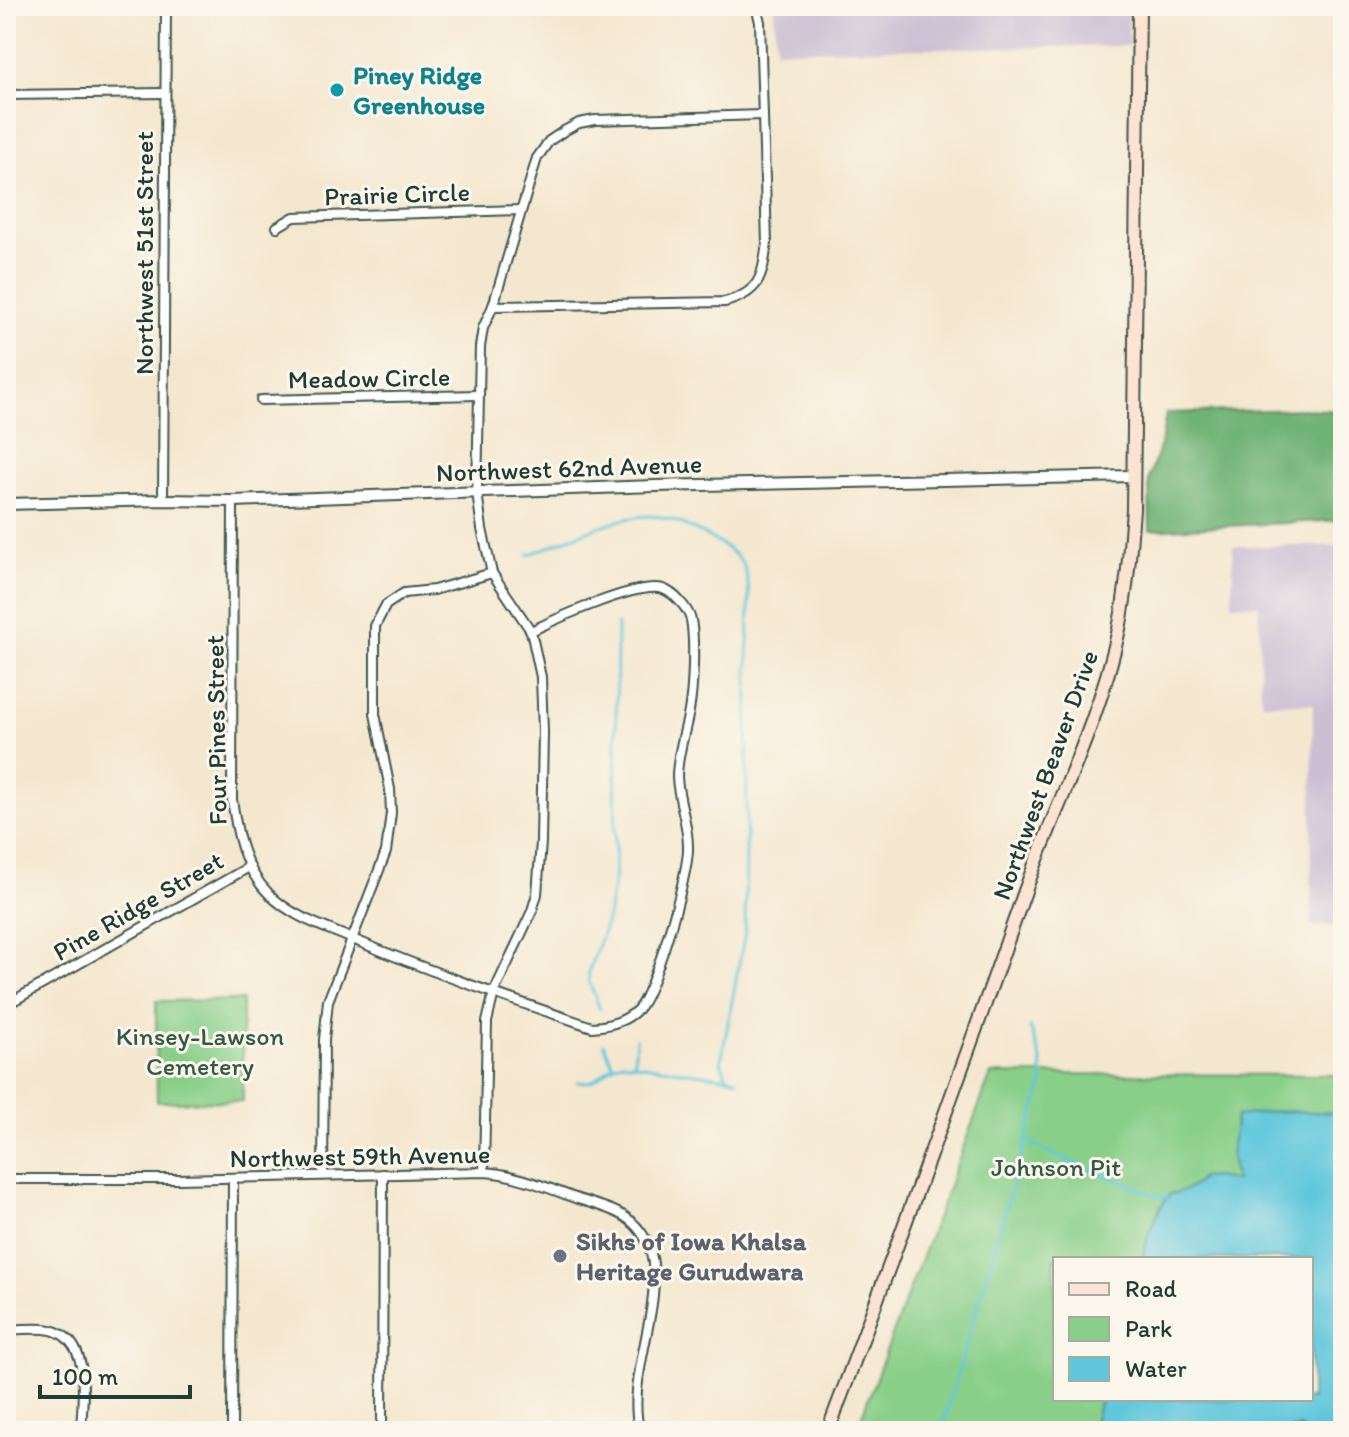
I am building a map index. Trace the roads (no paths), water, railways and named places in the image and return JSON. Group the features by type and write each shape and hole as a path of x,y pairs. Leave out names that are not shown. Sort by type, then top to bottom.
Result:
{"main road":[{"name":"Northwest Beaver Drive","path":"828,1431 934,1150 1027,886 1100,696 1119,630 1129,570 1133,476 1139,6"}],"street":[{"name":"Northwest 51st Street","path":"163,500 166,6"},
{"path":"493,306 725,302 743,297 756,286 767,243 760,22 756,6"},
{"path":"6,95 165,93"},
{"path":"484,1172 487,1022 494,992 532,911 540,872 543,732 541,677 531,631 492,573 482,529 477,492 478,395 483,328 493,306 537,158 549,141 579,123 595,120 763,115"},
{"name":"Prairie Circle","path":"277,227 294,217 520,210"},
{"name":"Meadow Circle","path":"261,400 478,395"},
{"name":"Northwest 62nd Avenue","path":"6,504 233,501 1133,476"},
{"name":"Four Pines Street","path":"233,501 232,799 237,835 249,867 268,893 292,913 425,969 592,1027 607,1026 638,1010 649,989 688,869 689,844 677,777 690,708 691,617 676,597 663,589 650,587 631,591 531,631"},
{"path":"323,1175 325,1019 330,991 386,852 391,813 390,789 375,714 374,633 378,618 391,600 404,593 434,590 492,573"},
{"name":"Pine Ridge Street","path":"6,1005 249,867"},
{"name":"Northwest 59th Avenue","path":"6,1179 484,1172 507,1174 607,1208 624,1216 640,1230 649,1247 655,1270 638,1380 636,1411 640,1431"},
{"path":"382,1431 383,1174"},
{"path":"232,1431 233,1178"},
{"path":"6,1329 50,1330 62,1336 77,1351 82,1369 81,1431"}],"water":[{"path":"1277,1111 1343,1113 1343,1424 1335,1424 1332,1431 1303,1431 1300,1427 1288,1431 1092,1431 1100,1401 1313,1401 1313,1257 1144,1257 1152,1224 1170,1194 1191,1187 1201,1178 1235,1181 1231,1154 1236,1116"}],"waterway":[{"path":"528,555 623,519 653,516 683,524 721,544 742,562 749,601 745,932 721,1061 726,1076 737,1080"},
{"path":"600,1009 589,982 589,970 608,917 615,873 617,625"},
{"path":"941,1431 1043,1082 1041,1059 1030,1027"},
{"path":"634,1063 636,1039"},
{"path":"604,1044 613,1065"},
{"path":"577,1082 592,1081 622,1062 729,1078"},
{"path":"1027,1141 1052,1154 1166,1197"}],"place":[{"name":"Piney Ridge Greenhouse","path":"337,90"},
{"name":"Sikhs of Iowa Khalsa Heritage Gurudwara","path":"560,1256"}],"park label":[{"name":"Kinsey-Lawson Cemetery","path":"200,1051"},
{"name":"Johnson Pit","path":"1056,1167"}]}
